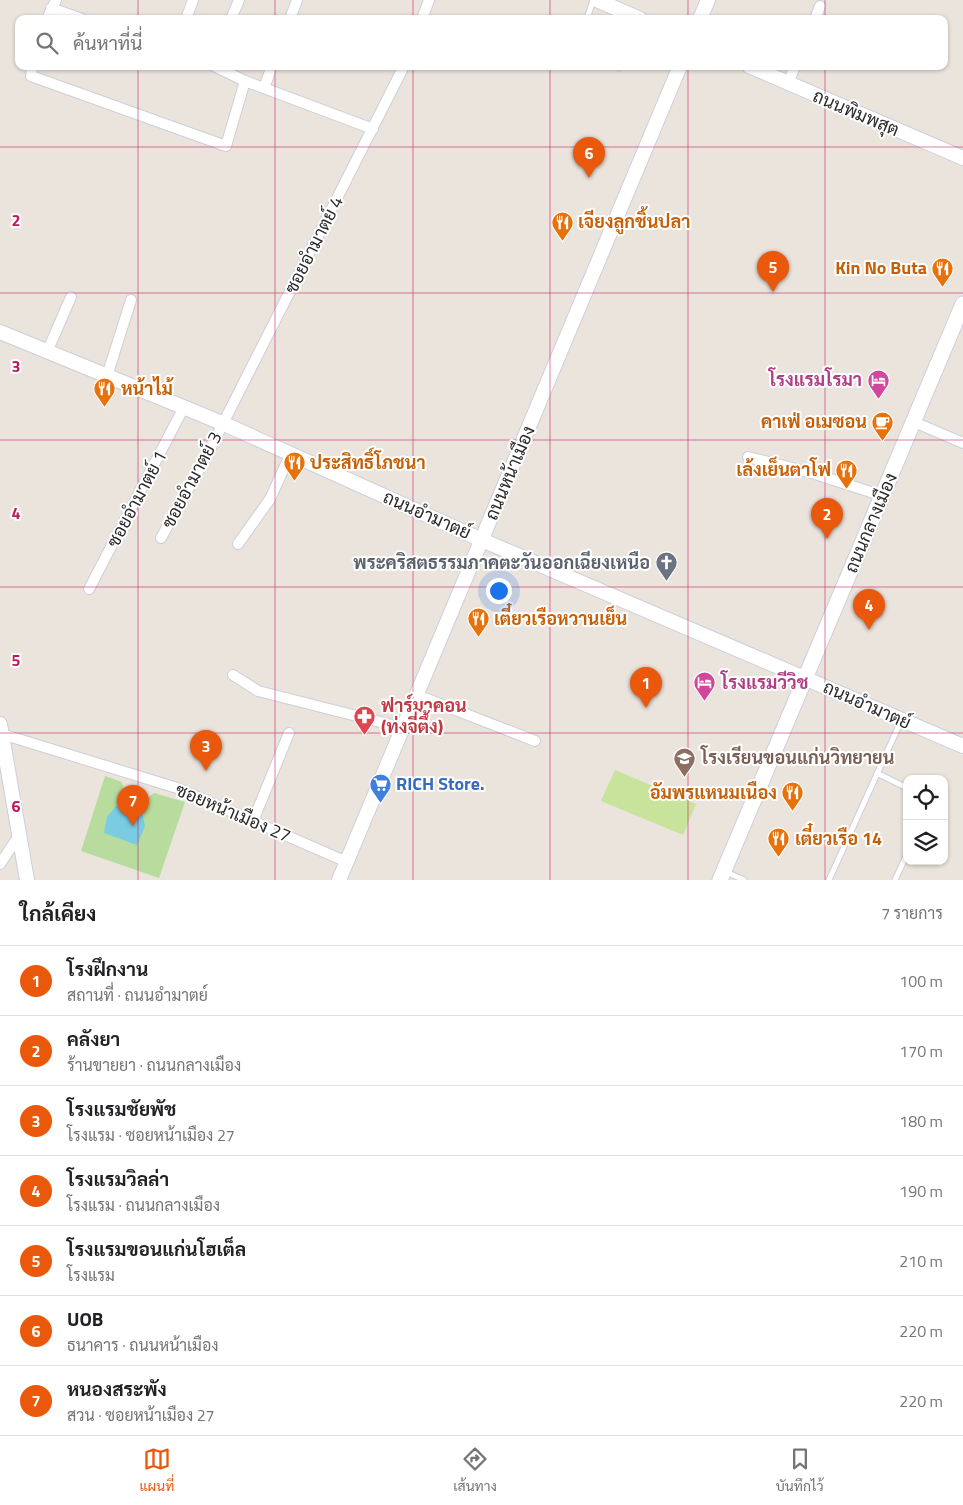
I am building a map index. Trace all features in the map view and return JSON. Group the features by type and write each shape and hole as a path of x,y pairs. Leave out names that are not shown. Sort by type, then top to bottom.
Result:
{"main road":[{"name":"ถนนกลางเมือง","path":"722,875 804,677 914,422 960,323 963,304"}],"street":[{"path":"187,15 193,0"},
{"path":"233,15 239,0"},
{"path":"291,15 297,0"},
{"path":"423,15 429,0"},
{"path":"598,0 631,15"},
{"path":"702,15 708,0"},
{"path":"54,4 75,15"},
{"path":"817,15 820,6"},
{"path":"32,70 31,76 226,146 245,81"},
{"path":"222,70 245,81 373,129"},
{"path":"264,88 271,70"},
{"name":"ซอยอำมาตย์ 4","path":"222,423 402,70"},
{"name":"ถนนหน้าเมือง","path":"339,880 678,70"},
{"name":"ถนนพิมพสุต","path":"758,70 963,158"},
{"path":"788,84 793,70"},
{"path":"47,352 71,297"},
{"path":"107,376 131,300"},
{"name":"ถนนอำมาตย์","path":"0,332 222,423 482,540 963,746"},
{"name":"ซอยอำมาตย์ 1","path":"89,589 184,407"},
{"path":"914,422 963,443"},
{"name":"ซอยอำมาตย์ 3","path":"161,538 222,423"},
{"path":"238,544 270,499 291,453"},
{"path":"748,457 812,473 883,496"},
{"path":"233,675 258,691 404,728"},
{"path":"417,695 535,741"},
{"path":"1,729 18,837 27,880"},
{"name":"ซอยหน้าเมือง 27","path":"1,729 177,788 347,862"},
{"path":"252,821 289,733"},
{"path":"0,864 18,837"}],"lane":[{"path":"589,15 598,0"},
{"path":"829,880 901,721"},
{"path":"877,773 903,786"},
{"path":"895,880 903,863"},
{"path":"722,875 744,880"}],"green space":[{"path":"615,770 696,804 683,835 601,801"},
{"path":"105,776 122,782 124,790 149,797 154,793 185,802 159,878 81,851"}],"water":[{"path":"130,805 142,811 145,826 137,845 104,833 107,817 116,806"}],"place":[{"name":"UOB","path":"589,178"},
{"name":"เจียงลูกชิ้นปลา","path":"562,241"},
{"name":"Kin No Buta","path":"943,287"},
{"name":"โรงแรมขอนแก่นโฮเต็ล","path":"773,292"},
{"name":"โรงแรมโรมา","path":"878,399"},
{"name":"หน้าไม้","path":"105,408"},
{"name":"คาเฟ่ อเมซอน","path":"883,441"},
{"name":"ประสิทธิ์โภชนา","path":"294,482"},
{"name":"เล้งเย็นตาโฟ","path":"847,489"},
{"name":"คลังยา","path":"827,539"},
{"name":"พระคริสตธรรมภาคตะวันออกเฉียงเหนือ","path":"666,582"},
{"name":"โรงแรมวิลล่า","path":"869,630"},
{"name":"เตี๋ยวเรือหวานเย็น","path":"478,638"},
{"name":"โรงแรมวีวิช","path":"705,702"},
{"name":"โรงฝึกงาน","path":"646,708"},
{"name":"ฟาร์มาคอน (ท่งจี่ตึ้ง)","path":"365,735"},
{"name":"โรงแรมชัยพัช","path":"206,771"},
{"name":"โรงเรียนขอนแก่นวิทยายน","path":"685,777"},
{"name":"RICH Store.","path":"380,803"},
{"name":"อัมพรแหนมเนือง","path":"793,812"},
{"name":"หนองสระพัง","path":"133,826"},
{"name":"เตี๋ยวเรือ 14","path":"779,858"}]}
